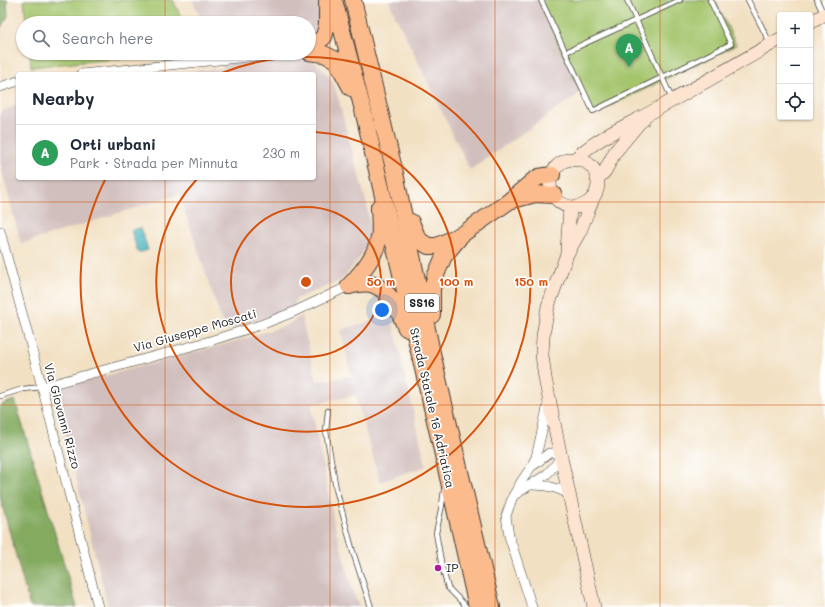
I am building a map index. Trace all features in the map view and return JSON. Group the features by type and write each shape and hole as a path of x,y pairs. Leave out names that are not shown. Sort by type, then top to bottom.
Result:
{"highway":[{"path":"316,43 324,37 327,24 327,0"},
{"name":"Strada Statale 16 Adriatica","path":"334,0 363,110 378,175 492,607"},
{"name":"Strada Statale 16 Adriatica","path":"353,0 395,173 443,455 477,607"},
{"path":"316,53 324,54 336,60 363,110"},
{"path":"395,173 418,239 428,246 437,246 464,233 508,202 534,180 539,177 552,175"},
{"path":"349,286 373,255 379,238 378,175"},
{"path":"508,202 535,194 554,195"},
{"path":"426,354 434,277 444,256 464,233"},
{"path":"349,286 362,284 374,285 386,294 395,304 426,354"}],"street":[{"path":"813,21 824,15"},
{"path":"574,160 582,152 626,125 776,42"},
{"path":"101,72 218,60"},
{"path":"0,87 16,82"},
{"path":"597,179 605,171 615,152 639,123 657,109"},
{"path":"593,198 577,207 570,207 558,201 551,189 550,182 552,175 558,166 568,160 582,161 589,165 594,171 598,185 596,192 580,231 567,254 548,306 543,336 542,355 549,400 594,607"},
{"path":"567,254 570,207"},
{"name":"Via Giovanni Rizzo","path":"0,231 42,387 98,607"},
{"name":"Via Giuseppe Moscati","path":"42,387 263,324 291,313 349,286"},
{"path":"532,607 509,536 506,516 520,482 536,457 549,400"},
{"path":"531,467 549,453 560,453"},
{"path":"513,496 547,474 557,463 560,453"},
{"path":"530,485 543,485 557,488 569,494"}],"lane":[{"path":"541,0 593,111 731,44 710,0"},
{"path":"627,0 672,100"},
{"path":"566,52 680,0"},
{"path":"748,0 776,42"},
{"path":"817,0 824,15"},
{"path":"0,396 23,389 42,387"},
{"path":"328,411 326,431 336,488 353,552 371,607"},
{"path":"443,455 444,492 436,533 442,567 448,588 466,607"}],"shaded area":[{"path":"192,0 317,0 322,24 316,32 316,16 200,16"},
{"path":"388,0 537,0 580,93 470,170"},
{"path":"220,60 306,60 315,62 327,74 334,84 366,201 370,225 368,241 360,257 342,280 296,299 294,307 225,331 179,194 21,244 0,163 0,112 16,106 16,180 316,180 316,72 182,72 224,68"},
{"path":"391,315 426,466 380,482 355,395 311,405 334,522 353,592 359,607 108,607 56,396 59,388 229,343 285,326 301,316 317,381 351,376 341,330"}],"green space":[{"path":"0,0 7,0 8,16 0,29"},
{"path":"24,0 173,0 181,16 25,16"},
{"path":"538,0 715,0 736,45 591,115"},
{"path":"30,60 104,60 31,67"},
{"path":"15,400 77,607 30,607 0,497 0,405"}],"water":[{"path":"141,228 148,250 138,253 131,230"}],"place":[{"name":"Orti urbani","path":"629,67"},
{"name":"IP","path":"438,568"}]}
